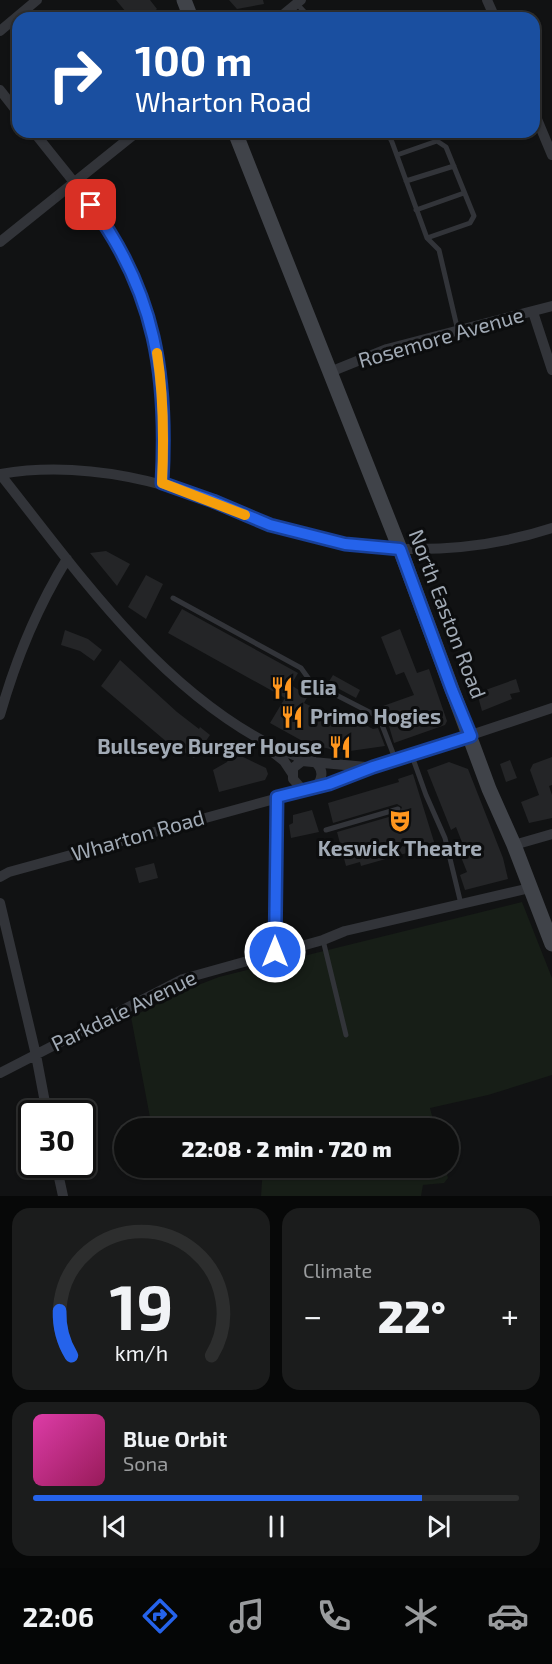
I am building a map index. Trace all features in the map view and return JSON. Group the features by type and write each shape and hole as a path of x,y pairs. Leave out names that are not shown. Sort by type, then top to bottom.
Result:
{"main road":[{"name":"North Easton Road","path":"237,138 400,549 489,789 514,845 552,944"}],"street":[{"path":"23,12 38,0"},
{"path":"286,12 299,2"},
{"path":"0,31 12,21"},
{"path":"0,90 12,105"},
{"path":"540,126 552,155"},
{"path":"38,138 105,223 131,268 147,311 157,350 164,397 165,439 162,483"},
{"path":"0,242 129,138"},
{"name":"Rosemore Avenue","path":"330,372 387,349 552,306"},
{"path":"533,312 552,370"},
{"path":"0,474 30,470 96,472 162,483 270,525 345,544 400,549 460,546 523,537 552,528"},
{"path":"0,474 106,606 152,655 197,696 263,742 319,765 322,775 313,788 299,787 279,757 248,732"},
{"path":"0,715 2,685 32,631 67,559"},
{"path":"275,952 277,797 287,788 296,765 309,760 347,767 373,767 552,708"},
{"name":"Wharton Road","path":"0,877 344,779 373,767"},
{"path":"514,845 552,834"},
{"name":"Parkdale Avenue","path":"0,1073 183,979 323,940 345,931 530,888"},
{"path":"0,903 36,1054 44,1100"},
{"path":"59,1178 63,1196"}],"lane":[{"path":"390,138 427,238 439,250 459,331"},
{"path":"397,155 437,141 446,147 474,216 470,223 427,238"},
{"path":"406,181 454,166"},
{"path":"416,210 464,193"},
{"path":"173,598 301,668 311,682 380,717 396,761"},
{"path":"412,756 426,795 446,837 461,904"},
{"path":"326,830 398,808"},
{"path":"323,940 346,1035"}],"shaded area":[{"path":"522,902 552,978 552,1075 488,1095 430,1108 432,1118 150,1118 131,1017 219,977"},
{"path":"262,1178 448,1178 444,1183 423,1185 421,1196 261,1196"}],"building":[{"path":"116,0 150,0 157,9 153,12 126,12"},
{"path":"229,0 263,0 264,4 237,9"},
{"path":"106,551 130,564 117,586 90,553"},
{"path":"146,575 163,584 146,619 128,607"},
{"path":"182,609 298,673 291,685 308,696 304,703 341,720 345,718 353,722 354,719 373,729 378,728 385,746 350,751 334,750 306,743 270,723 285,698 168,633"},
{"path":"400,629 417,673 429,669 447,721 445,725 394,743 383,706 414,695 404,672 396,675 381,637"},
{"path":"65,630 88,639 102,650 94,661 80,651 61,645"},
{"path":"120,660 177,712 210,735 194,758 168,743 101,686"},
{"path":"333,675 360,690 356,698 328,683"},
{"path":"516,679 520,692 510,694 512,699 482,711 477,693"},
{"path":"233,752 266,768 268,774 265,780 219,792 213,770 227,762"},
{"path":"552,757 552,785 549,786 552,795 552,818 529,823 521,802 539,795 530,770 533,764"},
{"path":"510,760 517,778 506,782 500,764"},
{"path":"449,762 468,769 503,858 508,879 465,890 460,875 467,872 461,857 467,855 456,827 451,830 427,770"},
{"name":"Keswick Theatre","path":"413,774 435,845 361,866 360,862 346,866 337,832 399,814 402,807 397,804 333,823 328,803 399,782 398,779"},
{"path":"312,810 319,832 291,838 289,825 293,823 293,815"},
{"path":"154,863 158,878 139,883 135,868"}],"slow traffic":[{"path":"157,353 164,397 165,439 162,483 245,515"}],"place":[{"name":"Elia","path":"282,688"},
{"name":"Primo Hogies","path":"292,717"},
{"name":"Bullseye Burger House","path":"340,747"},
{"name":"Keswick Theatre","path":"400,821"}],"route":[{"path":"91,205 105,223 131,268 147,311 157,350 164,397 165,439 162,483 270,525 345,544 400,549 471,736 373,767 329,784 277,797 274,884 275,952"}]}
